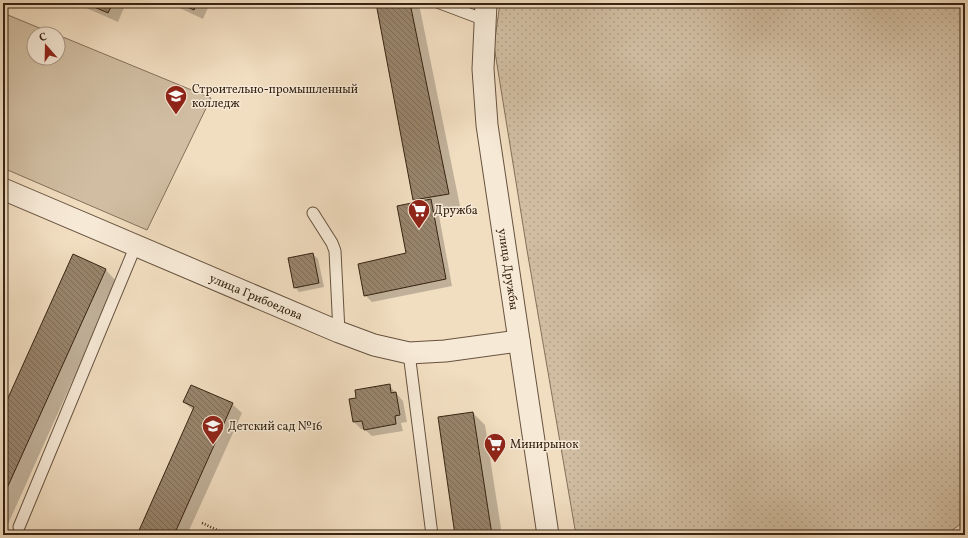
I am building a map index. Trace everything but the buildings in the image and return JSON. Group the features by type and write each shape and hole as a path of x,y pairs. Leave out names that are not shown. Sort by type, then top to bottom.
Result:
{"street":[{"name":"улица Дружбы","path":"486,11 483,69 487,125 548,535"},
{"name":"улица Грибоедова","path":"5,195 136,245 339,332 374,345 409,353 445,351 519,341"}],"lane":[{"path":"440,3 486,11"},
{"path":"313,213 332,243 335,251 339,332"},
{"path":"19,527 136,245"},
{"path":"409,353 432,535"}],"path":[{"path":"202,523 228,535"}],"shaded area":[{"path":"500,3 965,3 965,521 945,535 576,535 494,46"},
{"path":"3,13 35,26 26,26 26,66 66,66 66,38 211,98 147,230 3,168"}],"place":[{"name":"Строительно-промышленный колледж","path":"176,116"},
{"name":"Дружба","path":"419,230"},
{"name":"Детский сад №16","path":"213,446"},
{"name":"Минирынок","path":"495,464"}]}
